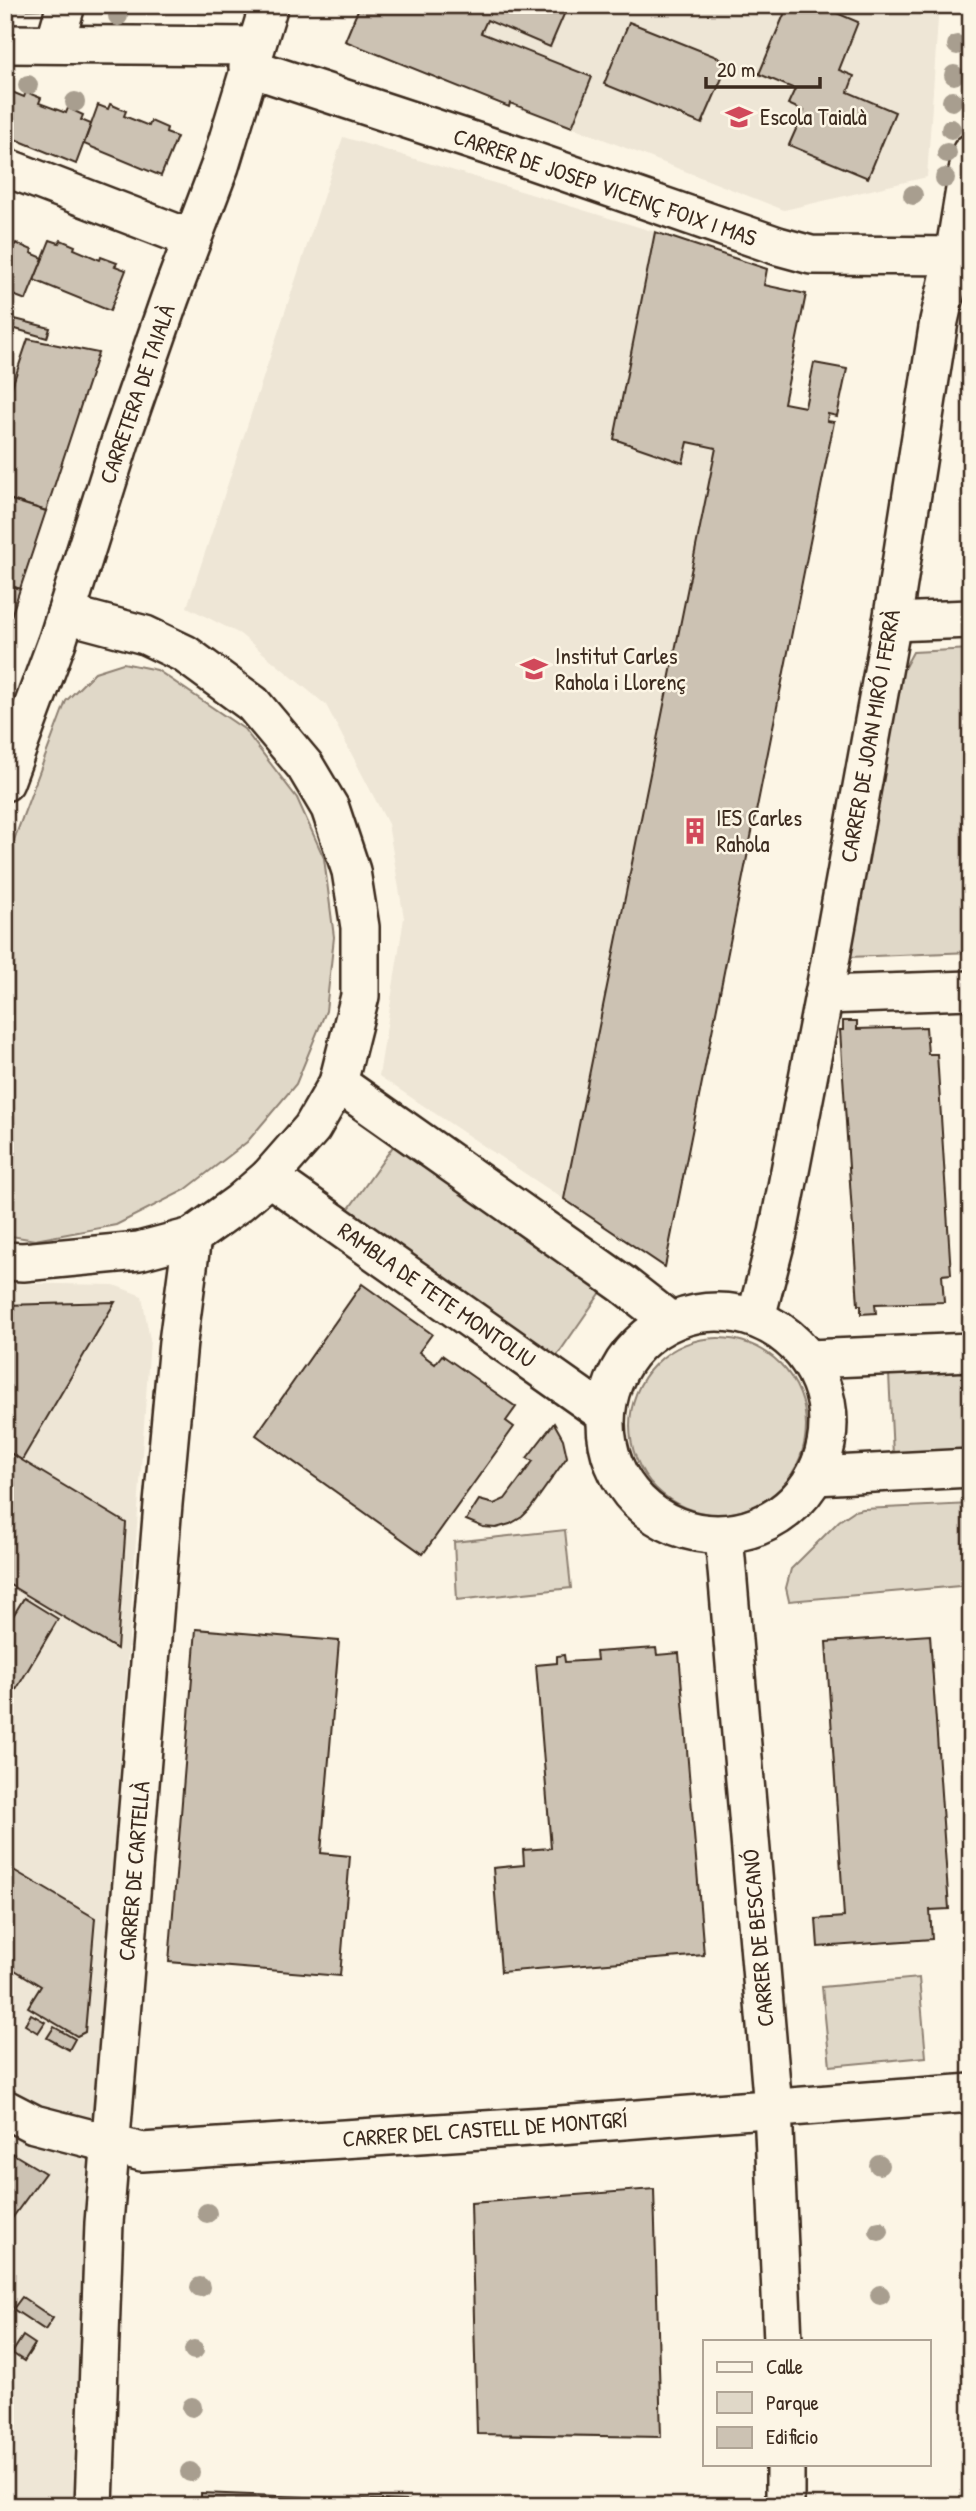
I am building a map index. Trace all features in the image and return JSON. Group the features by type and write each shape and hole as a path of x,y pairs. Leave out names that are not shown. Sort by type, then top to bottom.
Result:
{"street":[{"path":"55,43 65,5"},
{"name":"CARRETERA DE TAIALÀ","path":"5,782 66,614 121,439 220,166 269,5"},
{"name":"CARRER DE JOSEP VICENÇ FOIX I MAS","path":"5,44 55,43 251,57 510,153 778,246 811,255 962,256"},
{"name":"CARRER DE JOAN MIRÓ I FERRÀ","path":"756,1317 778,1233 824,995 892,622 939,321 962,256 971,153"},
{"path":"10,169 192,239"},
{"path":"5,1261 23,1262 139,1251 192,1237 239,1203 269,1177 312,1128 338,1083 360,996 360,927 351,871 330,808 305,766 253,704 185,654 145,635 66,614"},
{"path":"892,622 971,619"},
{"path":"824,995 971,990"},
{"path":"338,1083 624,1285 670,1321"},
{"name":"RAMBLA DE TETE MONTOLIU","path":"269,1177 605,1414"},
{"name":"CARRER DE CARTELLÀ","path":"94,2506 104,2222 163,1504 178,1342 192,1237"},
{"path":"702,1311 756,1317 782,1331 809,1359 825,1394 827,1440 815,1476 789,1509 761,1525 724,1535 676,1527 642,1506 619,1477 606,1441 605,1414 615,1376 638,1343 670,1321 702,1311"},
{"path":"809,1359 971,1352"},
{"path":"815,1476 971,1468"},
{"name":"CARRER DE BESCANÓ","path":"724,1535 773,2108 783,2340"},
{"name":"CARRER DEL CASTELL DE MONTGRÍ","path":"5,2109 34,2124 142,2152 971,2093"},
{"path":"785,2466 785,2506"}],"shaded area":[{"name":"Escola Taialà","path":"360,5 939,5 927,177 784,210 511,103 509,107 345,41"},
{"name":"Institut Carles Rahola i Llorenç","path":"343,137 767,269 764,285 806,294 784,402 805,407 814,363 847,369 837,416 828,415 827,421 834,422 665,1267 379,1076 404,918 388,824 326,705 240,634 187,607"},
{"path":"5,1283 114,1285 142,1296 150,1340 87,2237 75,2506 5,2506"}],"green space":[{"path":"971,649 971,952 850,957 895,685 913,652"},
{"path":"123,663 157,670 244,729 297,798 324,858 334,937 326,1011 296,1084 247,1142 185,1190 116,1225 35,1240 5,1235 5,864 66,701 95,672"},
{"path":"394,1145 601,1292 556,1357 348,1210"},
{"path":"718,1338 752,1345 780,1364 799,1392 806,1426 799,1460 780,1488 752,1507 718,1514 684,1507 656,1488 637,1460 630,1426 637,1392 656,1364 684,1345"},
{"path":"971,1370 971,1451 893,1455 889,1374"},
{"path":"971,1504 971,1585 789,1601 786,1588 791,1569 839,1521 854,1511"},
{"path":"565,1530 571,1588 457,1600 454,1542"},
{"path":"919,1978 926,2057 830,2066 822,1987"}],"building":[{"path":"5,5 44,5 43,9 5,10"},
{"path":"360,5 568,5 550,47 487,20 481,33 592,77 572,127 510,103 509,107 345,41"},
{"path":"788,5 818,5 858,22 839,70 854,76 848,92 895,112 868,178 789,145 804,111 788,104 795,89 759,74"},
{"path":"629,22 729,62 702,124 604,84"},
{"path":"12,92 24,97 26,92 41,98 39,103 66,113 68,108 83,115 81,120 91,124 76,164 5,135 5,109"},
{"path":"110,104 126,111 124,116 149,126 151,121 167,128 166,133 177,137 161,176 84,144 98,105 108,109"},
{"name":"IES Carles Rahola","path":"655,232 767,269 764,285 806,294 784,403 805,407 814,363 847,369 837,416 828,414 827,421 834,422 665,1267 564,1199 716,448 688,442 683,463 614,439"},
{"path":"50,240 59,243 61,240 75,246 74,249 100,260 101,257 117,263 115,266 126,270 110,311 34,280"},
{"path":"5,243 14,246 16,243 43,258 26,300 5,292"},
{"path":"15,319 50,328 47,338 12,328"},
{"path":"28,339 98,353 46,511 5,498 5,407"},
{"path":"5,498 46,511 20,589 5,584"},
{"path":"5,584 20,589 6,632 5,632"},
{"path":"843,1021 857,1021 857,1029 926,1027 928,1054 937,1054 951,1274 942,1275 944,1302 875,1304 876,1313 861,1314 861,1305 858,1305 840,1030 843,1030"},
{"path":"362,1284 432,1334 419,1352 435,1364 442,1355 516,1407 506,1421 514,1427 423,1554 256,1435"},
{"path":"115,1302 22,1460 5,1450 5,1305"},
{"path":"554,1423 563,1439 567,1457 530,1509 510,1524 496,1528 483,1527 466,1520 479,1500 494,1504 505,1499 533,1461 527,1458"},
{"path":"5,1450 126,1523 117,1649 5,1582"},
{"path":"24,1598 58,1619 16,1690 5,1684 5,1629"},
{"path":"196,1629 339,1641 321,1853 350,1856 340,1976 169,1962"},
{"path":"930,1635 949,1909 930,1910 932,1939 818,1947 816,1919 844,1917 826,1642"},
{"path":"656,1648 657,1655 679,1653 704,1955 501,1972 493,1868 524,1865 523,1850 551,1848 536,1665 557,1663 557,1656 564,1655 565,1662 597,1660 596,1652"},
{"path":"5,1865 95,1918 85,2032 77,2036 28,2007 41,1986 5,1964"},
{"path":"31,2014 45,2022 38,2033 25,2025"},
{"path":"54,2027 75,2039 69,2050 47,2038"},
{"path":"5,2149 45,2173 5,2228"},
{"path":"654,2189 661,2437 477,2434 471,2203"},
{"path":"22,2297 53,2318 45,2330 13,2309"},
{"path":"23,2336 35,2344 24,2361 12,2353"},
{"path":"201,2493 409,2501 409,2506 201,2506"}],"place":[{"name":"Escola Taialà","path":"739,117"},
{"name":"Institut Carles Rahola i Llorenç","path":"534,669"},
{"name":"IES Carles Rahola","path":"695,831"}]}
